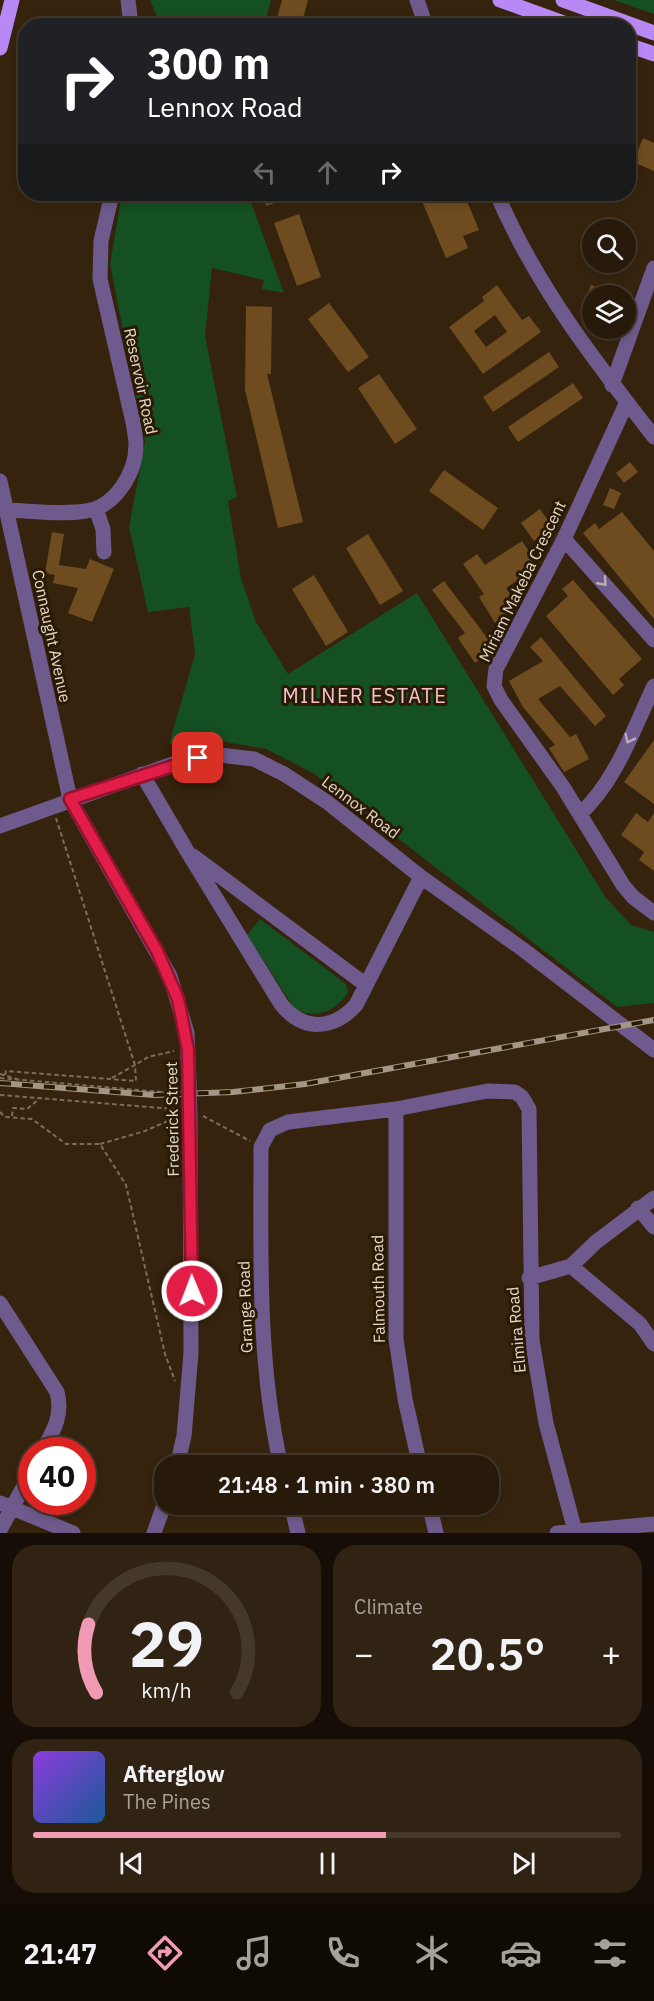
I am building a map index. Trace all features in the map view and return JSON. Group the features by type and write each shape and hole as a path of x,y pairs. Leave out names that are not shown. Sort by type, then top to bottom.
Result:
{"main road":[{"path":"0,48 12,0"},
{"path":"500,0 550,18"},
{"path":"562,0 612,18"},
{"path":"636,27 654,33"},
{"path":"636,48 654,54"}],"street":[{"path":"128,0 130,18"},
{"path":"417,0 422,18"},
{"name":"Reservoir Road","path":"96,509 113,498 127,479 136,445 100,279 101,241 110,201"},
{"path":"500,201 531,267 612,385 654,437"},
{"path":"612,385 654,268"},
{"name":"Miriam Makeba Crescent","path":"627,402 564,539 496,669 494,686 580,814 623,885 633,897 654,913"},
{"name":"Connaught Avenue","path":"0,481 70,799"},
{"path":"7,510 73,512 96,509 103,529 104,552"},
{"path":"564,539 654,640"},
{"path":"580,814 596,798 609,779 654,686"},
{"name":"Lennox Road","path":"0,826 181,761 219,755 254,759 284,774 327,802 422,877 654,1050"},
{"path":"142,774 281,1004 295,1018 317,1025 339,1020 356,1005 422,877"},
{"name":"Frederick Street","path":"70,799 170,976 186,1033 189,1083 196,1115 191,1353 184,1436 180,1455"},
{"path":"187,851 366,985"},
{"name":"Elmira Road","path":"396,1109 487,1091 507,1090 522,1096 527,1103 530,1122 529,1278 532,1340 539,1389 575,1531"},
{"path":"261,1147 270,1130 288,1122 396,1109"},
{"name":"Falmouth Road","path":"396,1109 396,1339 405,1399 418,1455"},
{"name":"Grange Road","path":"261,1147 261,1286 264,1356 279,1455"},
{"path":"529,1278 571,1266 638,1208 654,1198"},
{"path":"638,1208 654,1227"},
{"path":"571,1266 640,1324 654,1344"},
{"path":"0,1303 57,1392 60,1404 58,1422 50,1437"},
{"path":"0,1530 6,1505 18,1489"},
{"path":"6,1505 73,1533"},
{"path":"154,1533 160,1515"},
{"path":"294,1515 298,1533"},
{"path":"432,1515 436,1533"},
{"path":"556,1533 654,1524"}],"path":[{"path":"0,1076 6,1071 136,1081 135,1065 58,821 51,807"},
{"path":"110,1079 148,1057 176,1051"},
{"path":"5,1074 17,1079"},
{"path":"0,1076 173,1093"},
{"path":"0,1095 174,1109"},
{"path":"12,1117 13,1108 27,1109 39,1099"},
{"path":"0,1112 5,1117 32,1119 66,1144 100,1144 146,1131 181,1115 196,1115 261,1147"},
{"path":"100,1144 126,1185 165,1354 176,1383"}],"green space":[{"path":"150,0 271,0 266,18 157,18"},
{"path":"614,0 654,0 654,14"},
{"path":"121,201 251,201 284,293 262,289 264,280 212,268 205,336 237,497 228,501 241,578 256,622 288,674 417,593 606,898 631,925 654,932 654,1003 617,1007 313,773 266,749 220,741 169,744 195,654 189,607 148,612 129,527 145,442 110,264"},
{"path":"260,919 346,984 348,992 338,1004 325,1012 310,1014 295,1009 247,935"}],"building":[{"path":"282,0 308,0 303,18 277,18"},
{"path":"643,138 654,143 654,171 636,163 636,155"},
{"path":"264,201 281,201 266,206"},
{"path":"422,201 467,201 479,230 463,236 468,248 446,258"},
{"path":"299,214 321,277 297,286 274,223"},
{"path":"497,285 522,320 529,316 541,332 483,374 449,327 484,301 482,297","holes":["495,315 507,332 486,347 474,331"]},
{"path":"329,303 369,357 348,372 308,319"},
{"path":"246,306 272,307 271,374 267,374 303,522 278,528 245,390"},
{"path":"549,352 559,367 493,412 483,397"},
{"path":"379,374 417,429 395,444 358,388"},
{"path":"573,383 583,398 518,442 508,427"},
{"path":"630,462 638,472 624,483 616,473"},
{"path":"444,470 498,508 483,530 429,491"},
{"path":"610,488 621,493 614,509 603,505"},
{"path":"540,509 553,528 534,541 521,523"},
{"path":"622,512 654,551 654,619 583,533 595,523 599,529"},
{"path":"52,532 64,534 59,565 86,569 90,559 114,569 92,622 68,613 78,588 53,583 55,575 45,573"},
{"path":"368,534 403,591 380,605 346,548"},
{"path":"522,541 539,566 506,588 518,606 495,623 479,597 484,594 463,564 477,554 485,565"},
{"path":"314,575 348,632 326,646 292,589"},
{"path":"573,580 642,659 619,679 624,685 613,695 546,616 568,596 562,589"},
{"path":"444,581 495,648 475,663 458,638 465,633 432,590"},
{"path":"541,637 606,716 595,726 560,686 538,699 570,737 576,734 589,759 564,772 549,748 555,745 523,707 509,681 543,661 530,647"},
{"path":"654,740 654,804 624,782"},
{"path":"636,813 648,822 654,813 654,871 639,860 644,852 621,835"}],"railway":[{"path":"0,1083 154,1095 233,1092 305,1084 654,1020"}],"district":[{"name":"MILNER ESTATE","path":"365,695"}],"route":[{"path":"192,1291 188,1050 178,999 170,976 157,951 70,799 181,761 198,758"}]}
